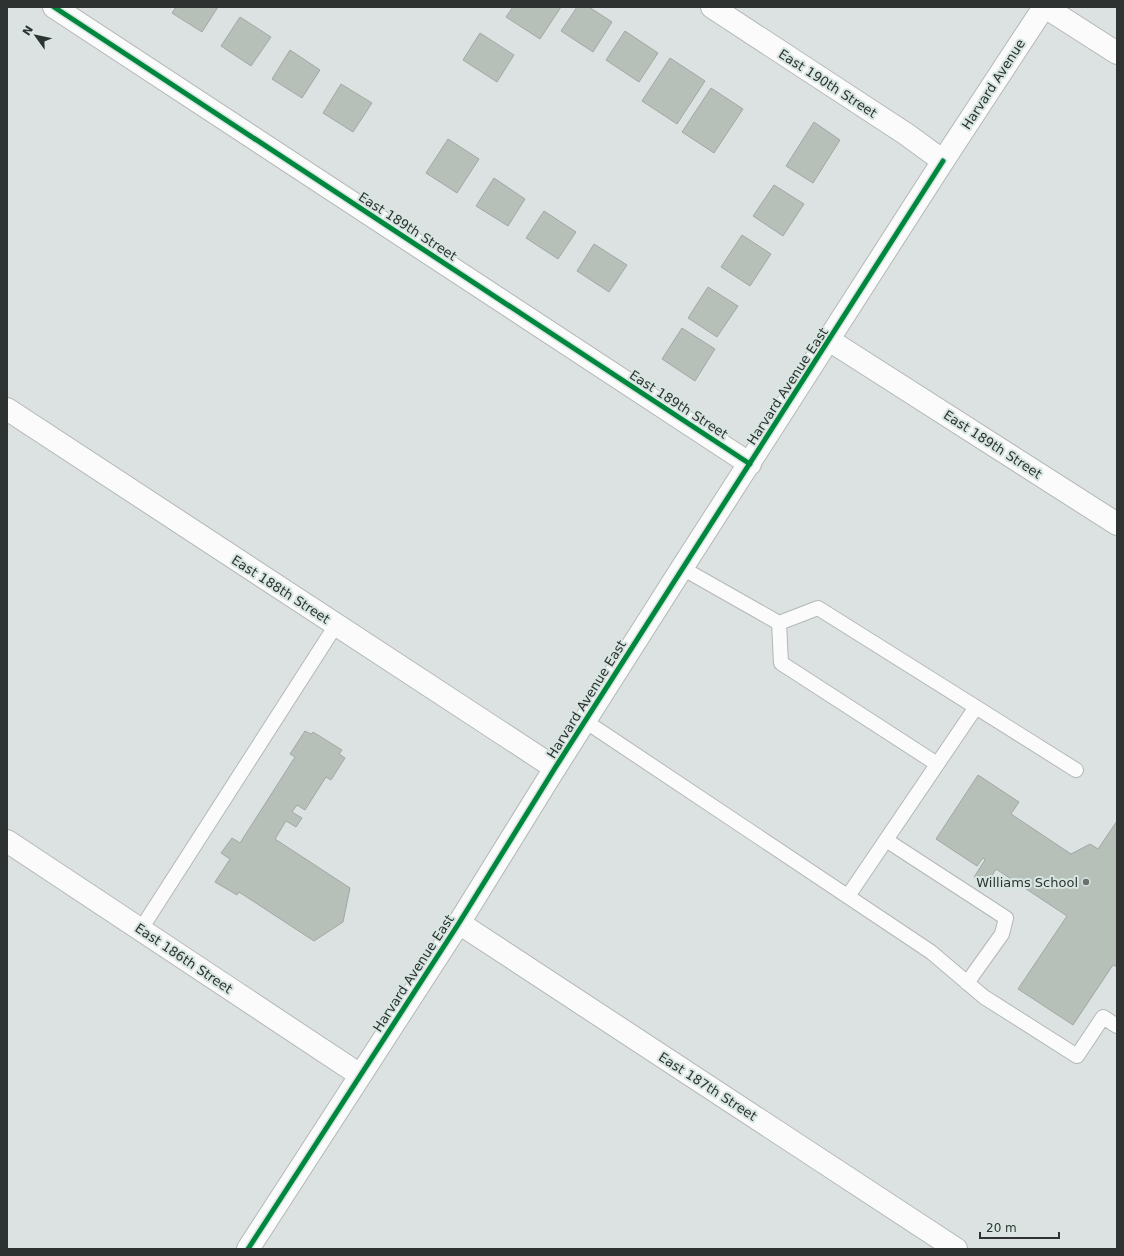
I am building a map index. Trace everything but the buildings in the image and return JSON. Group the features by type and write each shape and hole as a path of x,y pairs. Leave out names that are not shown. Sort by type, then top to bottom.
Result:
{"street":[{"name":"East 189th Street","path":"54,7 750,464"},
{"name":"East 190th Street","path":"712,7 906,134 943,161"},
{"name":"Harvard Avenue","path":"943,161 1044,7"},
{"path":"1044,7 1117,53"},
{"name":"Harvard Avenue East","path":"248,1249 459,923 682,568 943,161"},
{"name":"East 189th Street","path":"829,340 1117,524"},
{"name":"East 188th Street","path":"7,409 555,768"},
{"name":"East 186th Street","path":"7,841 360,1075"},
{"name":"East 187th Street","path":"459,923 956,1249"}],"lane":[{"path":"682,568 779,623"},
{"path":"779,623 818,608 1076,770"},
{"path":"779,623 781,663 937,764"},
{"path":"141,929 336,625"},
{"path":"848,896 976,707"},
{"path":"585,721 931,952 984,997 1077,1056 1103,1017 1117,1026"},
{"path":"886,840 1006,918 1002,934 967,983"}],"cycle path":[{"path":"54,7 750,464"},
{"path":"248,1249 459,923 555,768 943,161"}],"place":[{"name":"Williams School","path":"1086,882"}]}
